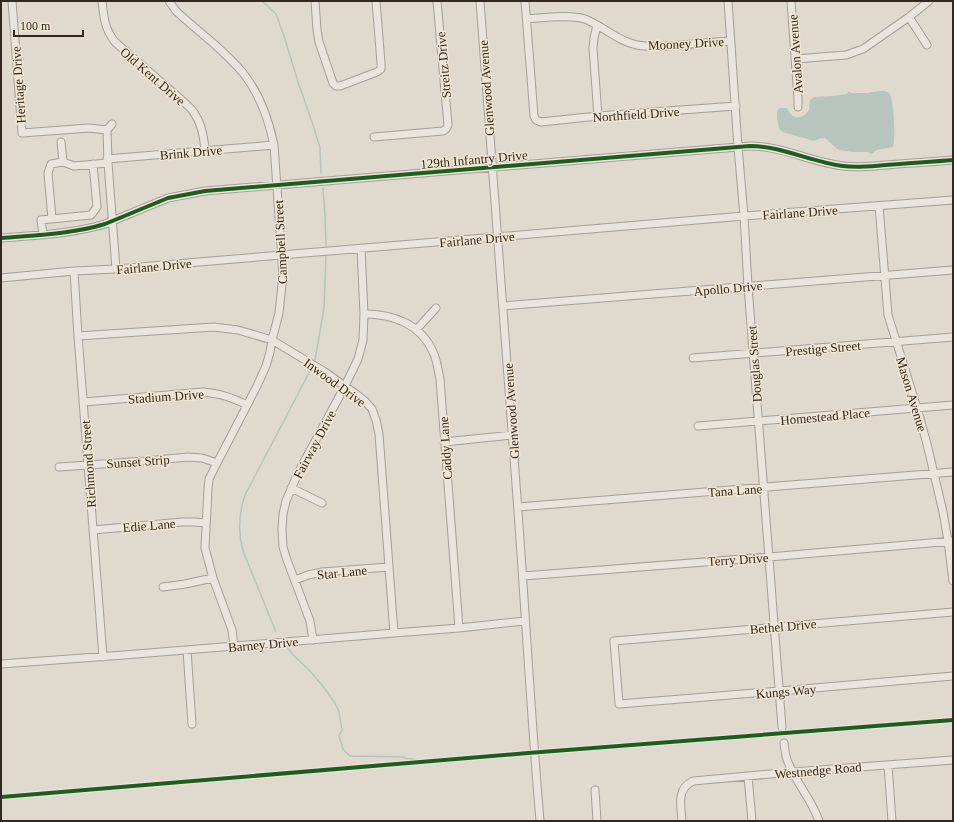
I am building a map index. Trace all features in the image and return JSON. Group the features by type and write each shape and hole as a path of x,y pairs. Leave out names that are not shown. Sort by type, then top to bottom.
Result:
{"street":[{"name":"Heritage Drive","path":"12,1 22,133 89,128 106,130"},
{"name":"Old Kent Drive","path":"102,1 104,22 109,35 194,112 200,122 204,137 205,150"},
{"name":"Campbell Street","path":"169,1 176,11 232,60 244,74 253,87 258,98 272,134 274,145 283,275 279,313 270,352 261,379 209,479 205,548 232,630 234,646"},
{"path":"315,1 319,42 333,83 336,86 340,86 377,72 381,69 376,1"},
{"name":"Streitz Drive","path":"374,137 443,131 448,125 438,1"},
{"name":"Glenwood Avenue","path":"480,1 540,821"},
{"path":"526,1 527,19"},
{"name":"Douglas Street","path":"728,1 753,354 782,728"},
{"name":"Avalon Avenue","path":"791,1 798,107"},
{"path":"795,59 846,55 863,49 872,44 929,1"},
{"name":"Mooney Drive","path":"527,19 552,17 584,19 628,43 654,47 731,41"},
{"path":"909,17 927,45"},
{"name":"Northfield Drive","path":"527,19 534,116 536,120 542,122 598,116 736,106"},
{"path":"597,25 594,38 594,48 598,116"},
{"path":"112,124 106,130 116,269"},
{"path":"52,218 48,173 51,164 63,162 61,142"},
{"name":"Brink Drive","path":"63,162 74,166 205,150 274,145"},
{"name":"129th Infantry Drive","path":"1,238 82,230 112,221 168,198 205,191 492,167 760,146 843,166 953,160"},
{"path":"43,234 41,220 91,214 97,207 93,164"},
{"name":"Fairlane Drive","path":"1,278 953,200"},
{"name":"Mason Avenue","path":"879,206 888,315 918,408 951,541 953,581"},
{"name":"Fairway Drive","path":"312,640 310,621 283,547 283,514 291,488 352,373 360,352 363,340 364,314 361,248"},
{"name":"Apollo Drive","path":"503,306 953,270"},
{"name":"Richmond Street","path":"74,271 103,657"},
{"path":"416,330 436,308"},
{"name":"Caddy Lane","path":"364,314 392,316 404,321 426,340 438,365 459,628"},
{"name":"Inwood Drive","path":"78,336 214,327 238,330 272,340 325,372 365,401 372,409 379,434 394,633"},
{"name":"Prestige Street","path":"693,358 953,337"},
{"name":"Stadium Drive","path":"84,402 203,392 234,398 247,405"},
{"name":"Homestead Place","path":"698,426 953,405"},
{"path":"444,442 512,436"},
{"name":"Sunset Strip","path":"59,467 188,457 202,458 217,462"},
{"name":"Tana Lane","path":"518,507 953,472"},
{"path":"291,488 322,503"},
{"name":"Edie Lane","path":"93,530 182,522 206,523"},
{"name":"Terry Drive","path":"522,576 951,541"},
{"name":"Star Lane","path":"295,580 322,572 389,567"},
{"path":"163,587 214,578"},
{"name":"Bethel Drive","path":"619,704 614,640 953,612"},
{"name":"Barney Drive","path":"1,664 459,628 525,621"},
{"path":"187,650 192,724"},
{"name":"Kungs Way","path":"619,704 953,676"},
{"path":"784,743 787,761 811,802 819,821"},
{"name":"Westnedge Road","path":"682,821 680,799 681,793 688,784 693,781 953,760"},
{"path":"888,765 892,821"},
{"path":"748,776 752,821"},
{"path":"595,790 597,821"}],"shaded area":[{"path":"849,91 851,93 883,91 889,93 891,97 894,120 893,147 877,150 871,154 868,152 839,150 825,138 814,141 783,132 779,129 777,115 779,108 787,108 793,116 799,117 808,112 810,100 814,97 847,94"}],"waterway":[{"path":"262,1 276,14 284,36 320,148 321,173"},
{"path":"323,188 326,246"},
{"path":"315,360 324,308 326,255"},
{"path":"276,632 243,551 240,537 240,516 245,495 311,369"},
{"path":"287,647 293,655 310,671 335,703 339,712 342,730 339,736 343,749 350,756 403,757 422,761"}],"cycle path":[{"path":"1,238 53,234 80,230 105,224 168,198 205,191 750,146 785,151 819,161 848,167 953,160"},
{"path":"1,797 528,753 953,720"}]}
